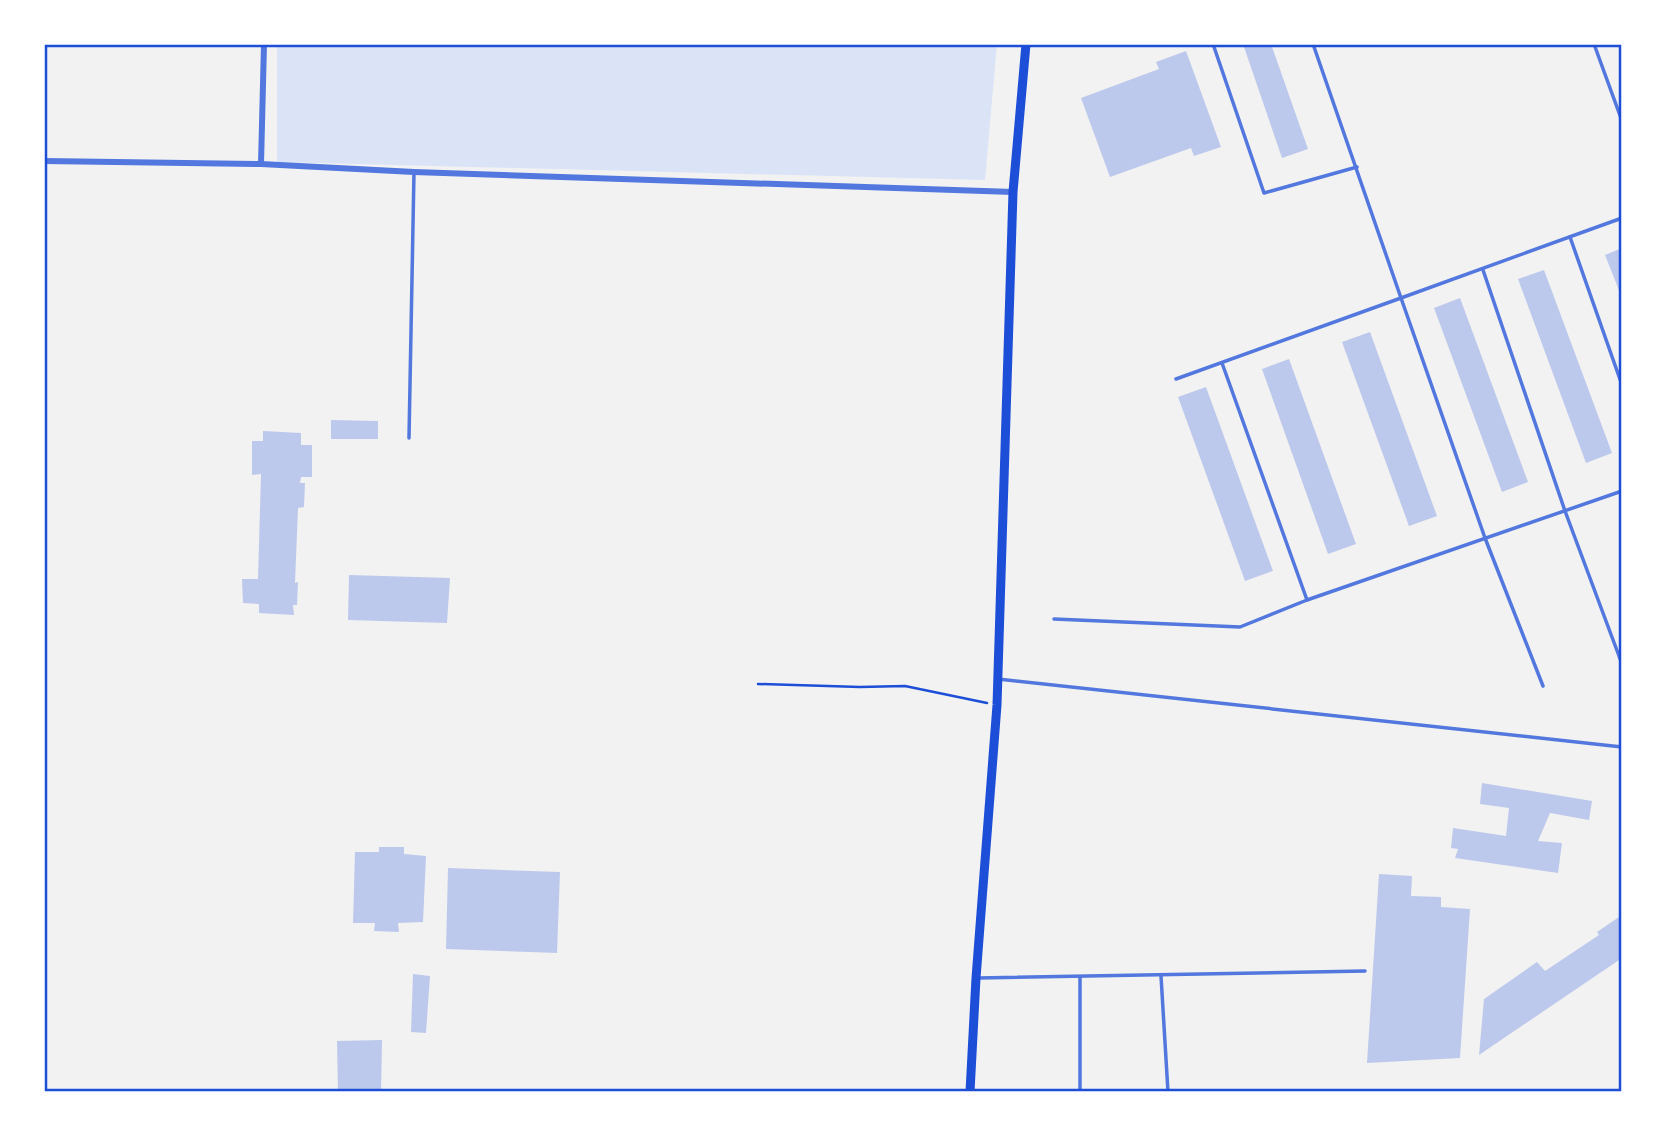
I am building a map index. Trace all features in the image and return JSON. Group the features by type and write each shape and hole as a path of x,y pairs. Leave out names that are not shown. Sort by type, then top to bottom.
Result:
{"main road":[{"path":"970,1092 997,705 1013,192 1026,44"}],"street":[{"path":"261,164 264,44"},
{"path":"44,161 261,164 414,172 1013,192"}],"lane":[{"path":"1213,44 1264,193 1357,167"},
{"path":"1313,44 1485,538 1543,686"},
{"path":"1594,44 1622,121"},
{"path":"409,438 414,172"},
{"path":"1176,379 1622,218"},
{"path":"1570,237 1622,385"},
{"path":"1483,269 1565,511 1622,664"},
{"path":"1222,363 1307,600"},
{"path":"1054,619 1240,627 1307,600 1622,491"},
{"path":"998,679 1622,747"},
{"path":"976,978 1365,971"},
{"path":"1161,975 1168,1092"},
{"path":"1080,977 1080,1092"}],"path":[{"path":"758,684 905,686 997,705"}],"shaded area":[{"path":"277,44 997,44 985,180 277,162"}],"building":[{"path":"1243,44 1271,44 1308,149 1282,158"},
{"path":"1186,51 1221,147 1194,156 1191,148 1110,177 1081,98 1159,69 1156,62"},
{"path":"1622,248 1622,298 1605,255"},
{"path":"1544,270 1612,453 1586,463 1518,279"},
{"path":"1460,298 1528,482 1502,492 1434,308"},
{"path":"1370,332 1437,516 1409,526 1342,342"},
{"path":"1289,359 1356,544 1328,554 1262,369"},
{"path":"1206,387 1273,571 1245,581 1178,397"},
{"path":"331,420 378,421 378,439 331,439"},
{"path":"263,431 301,433 301,445 312,445 312,477 301,477 300,483 305,483 304,507 298,508 295,583 298,582 297,605 293,605 294,615 259,613 259,604 243,603 242,579 258,579 261,474 252,475 252,441 263,441"},
{"path":"349,575 450,578 447,623 348,620"},
{"path":"1482,783 1592,801 1589,820 1550,813 1538,841 1562,843 1558,873 1455,858 1458,849 1451,848 1453,828 1506,836 1509,808 1480,804"},
{"path":"379,847 404,847 404,854 426,856 423,922 398,923 399,932 374,931 375,923 353,923 355,852 379,852"},
{"path":"448,868 560,872 557,953 446,949"},
{"path":"1379,874 1412,876 1411,896 1441,897 1441,907 1470,909 1460,1058 1367,1063"},
{"path":"1622,915 1622,958 1479,1055 1484,999 1537,962 1545,971 1599,935 1597,932"},
{"path":"413,974 430,976 426,1033 411,1032"},
{"path":"382,1040 381,1092 338,1092 337,1041"}]}
